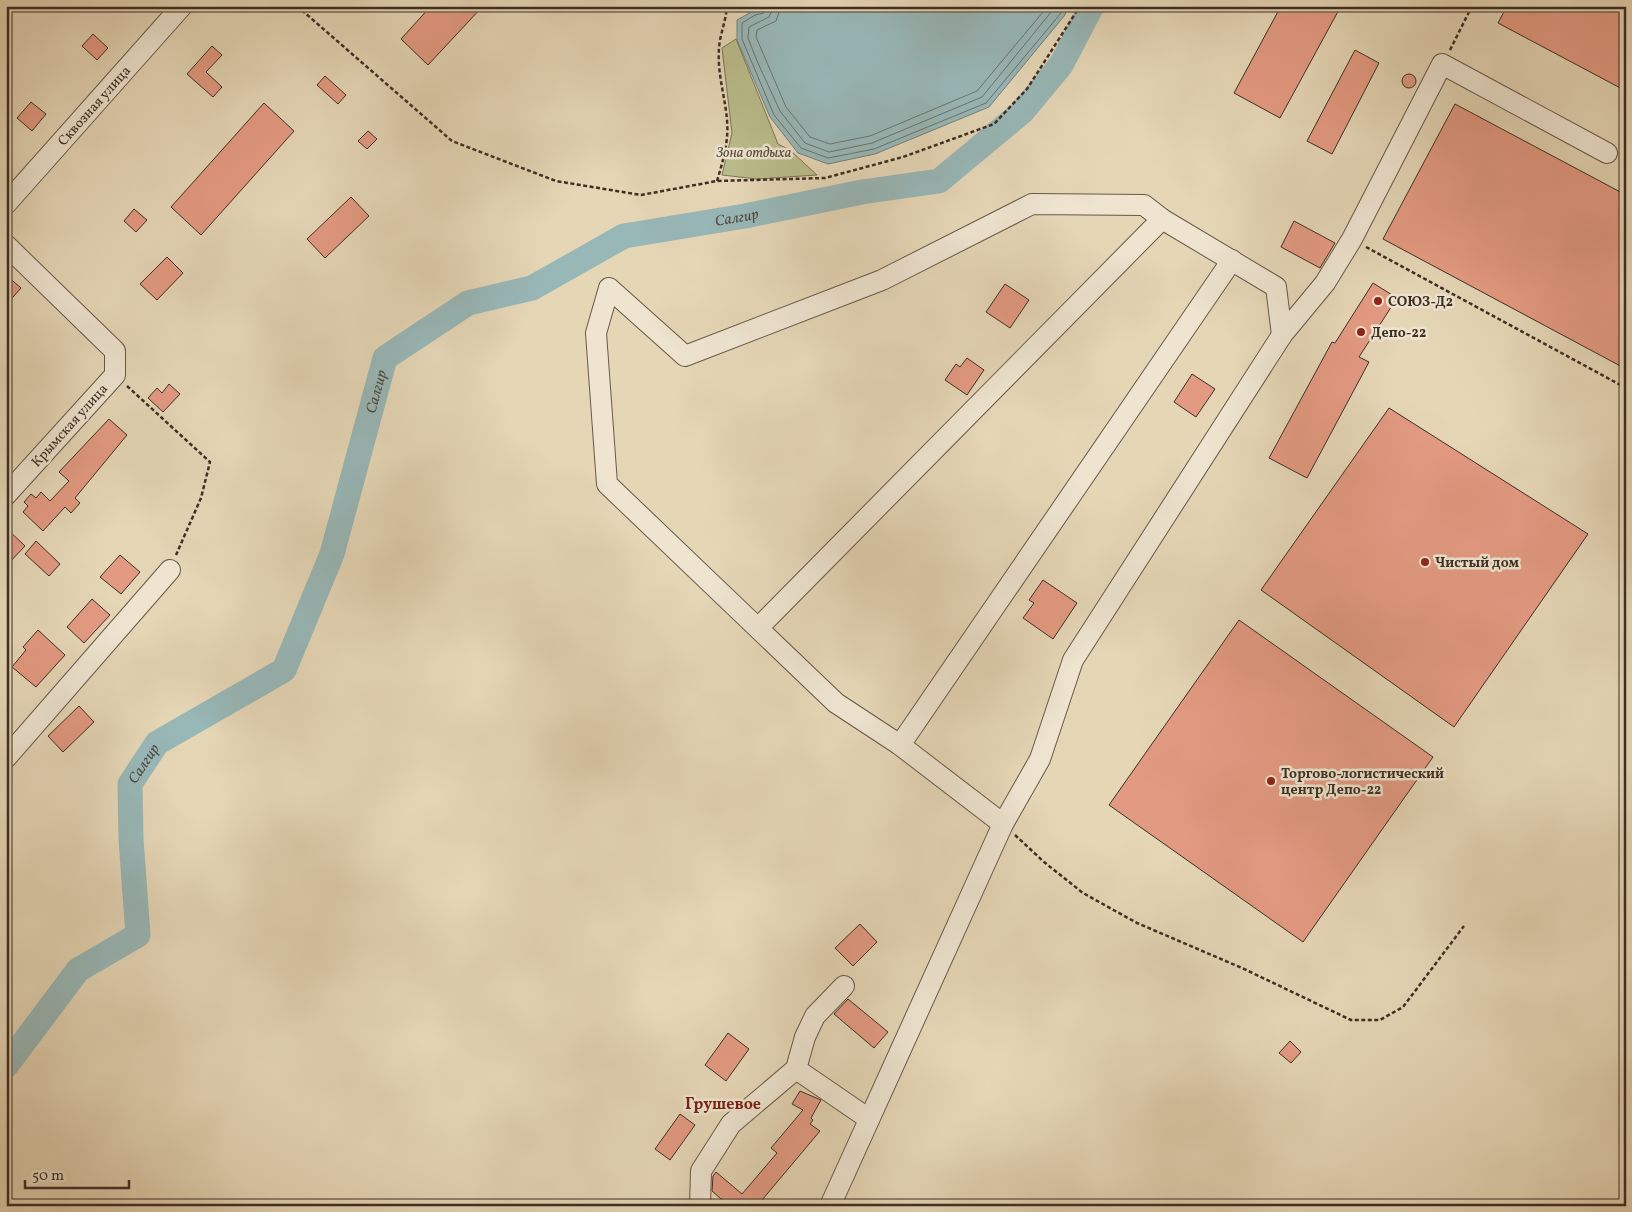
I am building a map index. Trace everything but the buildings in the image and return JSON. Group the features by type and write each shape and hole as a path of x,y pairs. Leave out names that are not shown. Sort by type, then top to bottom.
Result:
{"street":[{"name":"Сквозная улица","path":"6,204 182,6"},
{"path":"830,1206 1003,824 1040,758 1074,660 1282,335 1325,283 1352,239 1442,64 1607,153"},
{"path":"1003,824 900,745 836,703 607,484 596,334 609,288 685,356 882,280 1032,204 1144,206 1162,219 1276,287 1282,335"},
{"path":"758,628 1162,219"},
{"name":"Крымская улица","path":"6,245 115,351 115,375 6,495"},
{"path":"900,745 1232,260"},
{"path":"6,758 170,570"},
{"path":"700,1206 701,1171 731,1124 796,1069 805,1037 815,1016 844,986"},
{"path":"796,1069 869,1119"}],"path":[{"path":"297,6 452,141 556,181 641,195 717,181 825,178 903,158 994,124 1027,89 1080,6"},
{"path":"717,181 726,150 727,121 720,80 718,46 726,21 727,6"},
{"path":"1442,64 1472,6"},
{"path":"1352,239 1626,388"},
{"path":"115,375 210,462 201,498 170,570"},
{"path":"1003,824 1044,862 1083,893 1129,919 1242,968 1351,1020 1380,1020 1404,1007 1464,926"}],"green space":[{"name":"Зона отдыха","path":"736,39 778,144 790,150 817,175 757,179 722,175 732,133 722,48"}],"water":[{"path":"773,6 1068,6 1065,15 989,107 875,154 828,164 798,153 770,117 737,40 737,20 753,11"}],"waterway":[{"name":"Салгир","path":"6,1066 78,970 138,935 131,839 130,784 157,743 284,670 332,554 385,358 468,303 532,288 624,236 745,216 862,192 939,181 1022,112 1061,65 1092,6"}],"place":[{"name":"СОЮЗ-Д2","path":"1378,301"},
{"name":"Депо-22","path":"1361,332"},
{"name":"Чистый дом","path":"1425,562"},
{"name":"Торгово-логистический центр Депо-22","path":"1271,781"}],"district":[{"name":"Грушевое","path":"723,1103"}]}
